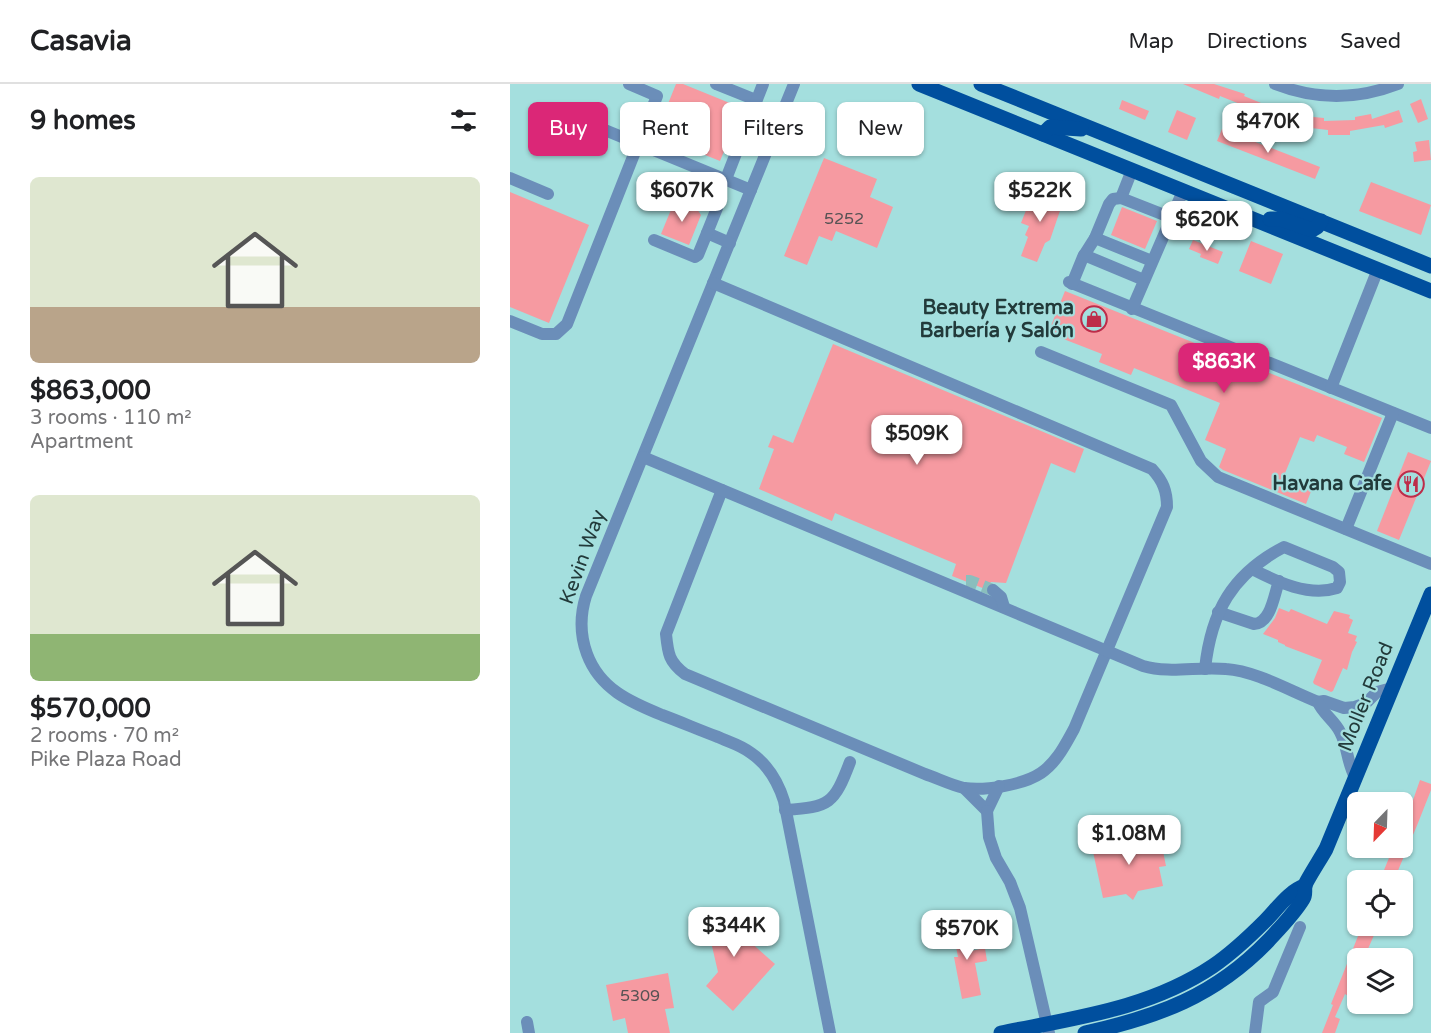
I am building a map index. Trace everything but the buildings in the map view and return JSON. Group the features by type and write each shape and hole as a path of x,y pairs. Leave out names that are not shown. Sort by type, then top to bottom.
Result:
{"main road":[{"path":"919,84 1431,291"},
{"path":"981,84 1431,266"},
{"path":"1043,134 1047,128 1052,126 1090,129"},
{"path":"1183,190 1191,183 1236,187"},
{"path":"1252,218 1281,219 1312,230 1321,221"},
{"name":"Moller Road","path":"1085,1033 1131,1023 1163,1012 1195,997 1224,979 1250,958 1286,921 1305,896 1305,886 1326,849 1431,594"},
{"path":"1001,1033 1048,1028 1123,1008 1187,982 1215,965 1235,949 1278,909 1295,889 1305,886"}],"street":[{"path":"629,84 659,90"},
{"path":"716,84 756,100"},
{"path":"726,179 764,84"},
{"name":"Kevin Way","path":"794,84 584,604 581,626 582,639 589,660 606,685 627,700 734,743 753,754 773,777 782,796 830,1033"},
{"path":"1275,84 1305,94 1338,97 1367,93 1398,84"},
{"path":"510,321 542,334 556,334 567,324 633,156"},
{"path":"668,156 751,190"},
{"path":"1121,198 1132,170"},
{"path":"510,178 548,194"},
{"path":"1132,309 1183,190"},
{"path":"654,240 695,257 698,255 717,208 681,194"},
{"path":"1172,218 1121,198 1113,199 1071,283 1431,428"},
{"path":"707,233 730,243"},
{"path":"1095,238 1152,261"},
{"path":"1084,255 1144,280"},
{"path":"1330,388 1377,269"},
{"path":"713,283 1152,469 1162,479 1167,493 1167,507 1074,729 1059,755 1041,773 989,789 964,788 848,743 685,674 674,666 668,652 666,634 722,490"},
{"path":"1041,352 1171,405 1201,461 1218,477 1431,564"},
{"path":"1346,529 1394,413"},
{"path":"643,457 961,584 1004,607 1150,668 1229,669 1243,672 1318,702 1324,701 1344,708 1366,703 1377,692 1392,688"},
{"path":"1205,669 1209,639 1218,612 1226,598 1244,576 1252,569 1272,553 1284,547 1333,567 1339,572 1340,582 1337,588 1328,591 1311,591 1279,581 1252,569"},
{"path":"1218,612 1254,624 1261,624 1266,619 1279,581"},
{"path":"993,590 1001,597 1004,607"},
{"path":"1318,702 1340,732 1347,750 1349,765 1355,777"},
{"path":"785,810 808,808 827,802 839,791 850,762 848,743"},
{"path":"850,762 866,750"},
{"path":"999,786 987,811 989,837 996,858 1010,882 1020,908 1048,1028"},
{"path":"964,788 987,811"},
{"path":"1255,1033 1259,1002 1273,992 1300,927"}],"tunnel":[{"path":"966,581 993,590"}],"place":[{"name":"Beauty Extrema Barbería y Salón","path":"1094,319"},
{"name":"Havana Cafe","path":"1411,484"}]}
